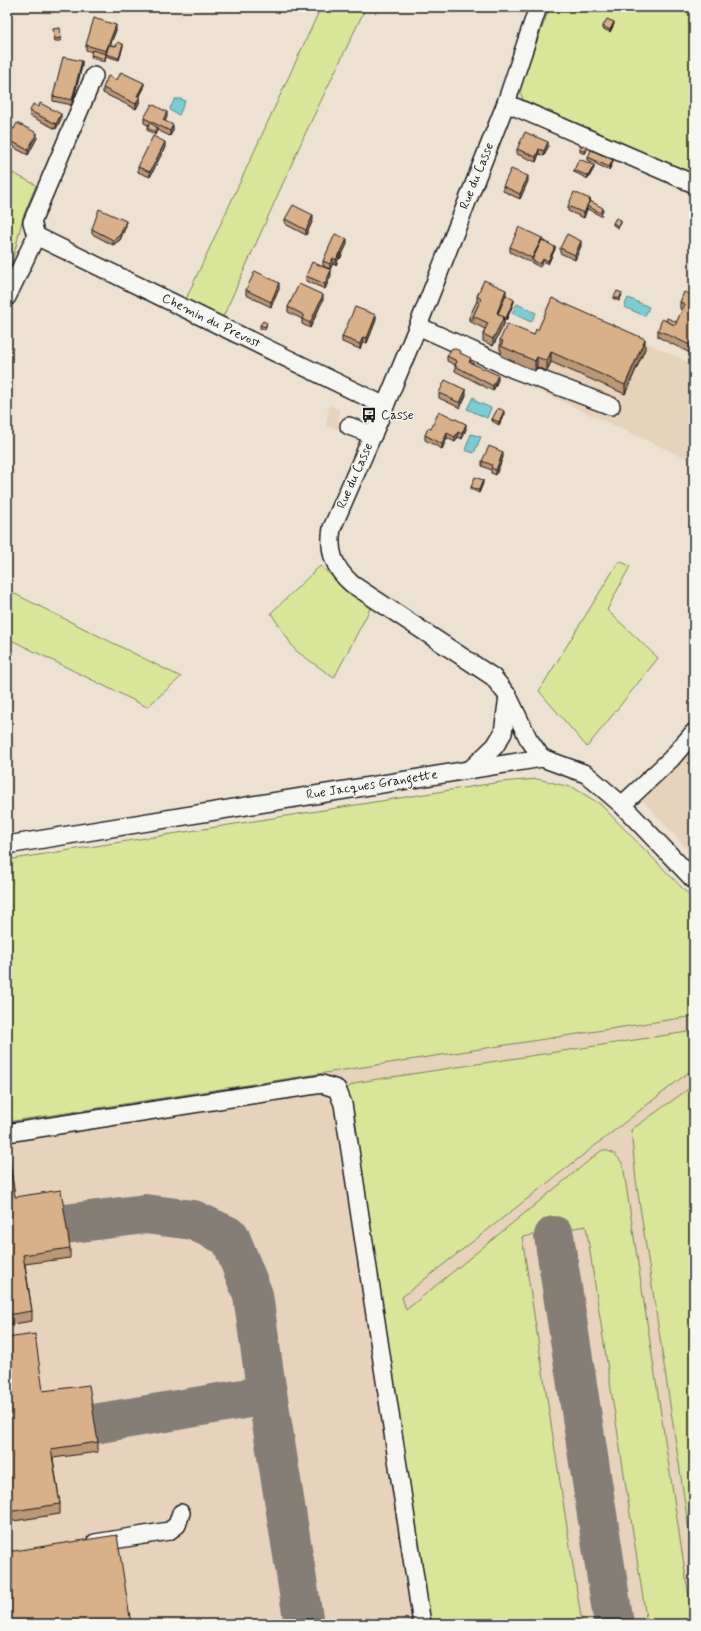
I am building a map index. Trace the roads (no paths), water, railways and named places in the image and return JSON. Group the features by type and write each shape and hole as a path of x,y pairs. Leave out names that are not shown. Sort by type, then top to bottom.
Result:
{"street":[{"name":"Rue du Casse","path":"538,7 506,103 386,406 332,528 330,542 331,555 336,566 342,575 352,584 493,677 508,696 528,738 542,758"},
{"path":"7,297 36,236 32,222 94,76"},
{"path":"506,103 694,184"},
{"name":"Chemin du Prevost","path":"36,236 386,406"},
{"path":"418,326 513,369 611,406"},
{"path":"349,426 373,435"},
{"path":"471,769 495,746 503,734 508,696"},
{"path":"622,805 671,759 694,732"},
{"name":"Rue Jacques Grangette","path":"7,845 542,758 586,774 622,805 694,880"},
{"path":"7,1133 322,1084 337,1089 343,1104 422,1624"},
{"path":"76,1546 169,1531 177,1525 181,1513"}],"water":[{"path":"175,99 185,101 179,115 171,111 170,108"},
{"path":"628,298 649,307 645,316 624,307"},
{"path":"517,304 536,313 531,322 512,313"},
{"path":"473,397 475,398 475,401 491,408 487,418 467,409"},
{"path":"471,434 481,437 474,453 465,450"}],"place":[{"name":"Casse","path":"369,415"}]}
